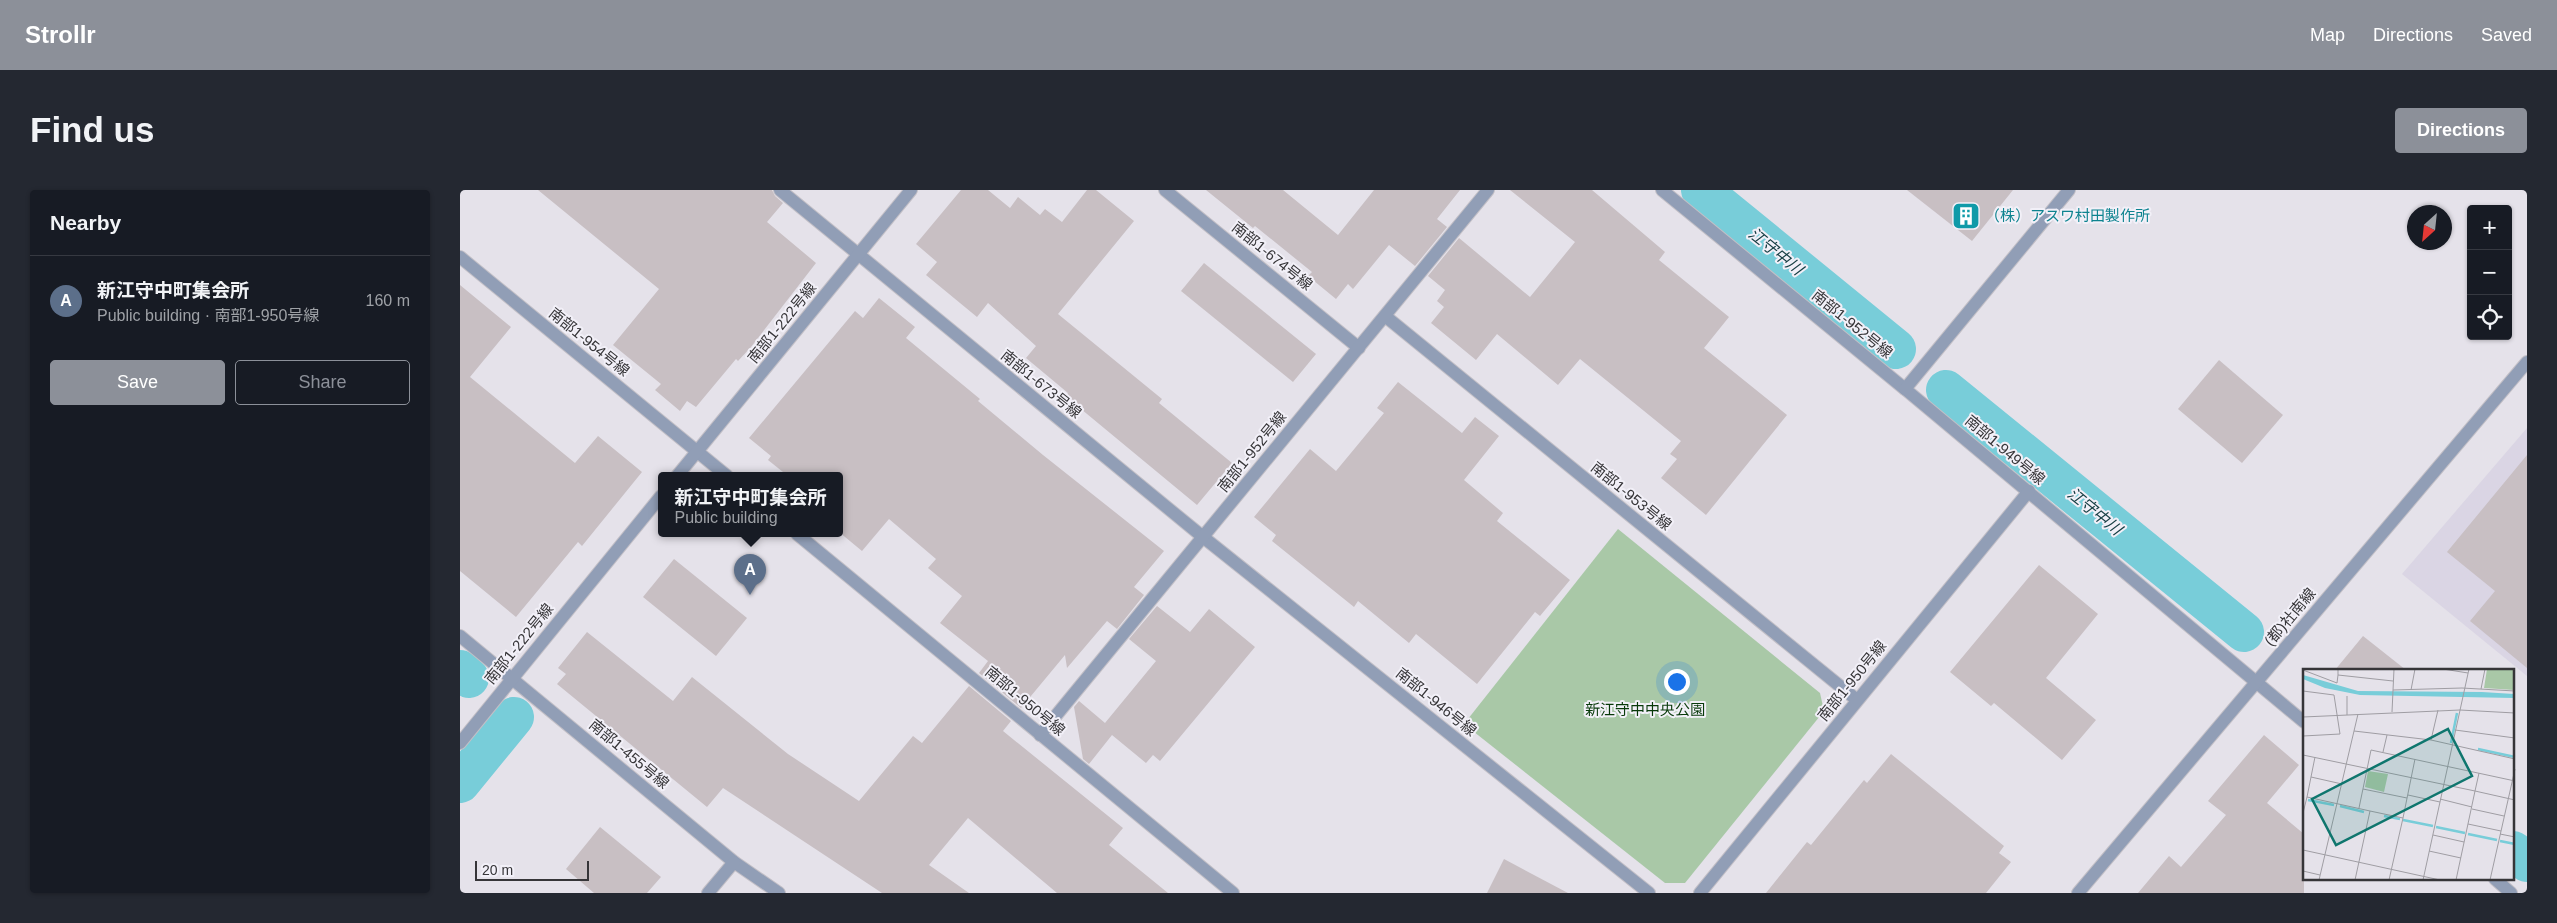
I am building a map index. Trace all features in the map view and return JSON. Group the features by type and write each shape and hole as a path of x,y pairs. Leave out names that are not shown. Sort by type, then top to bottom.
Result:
{"street":[{"name":"南部1-673号線","path":"780,190 1203,537"},
{"name":"南部1-222号線","path":"681,472 911,190"},
{"name":"南部1-674号線","path":"1165,190 1359,348"},
{"name":"南部1-952号線","path":"1040,735 1488,190"},
{"name":"南部1-952号線","path":"1662,190 1905,389"},
{"path":"1905,389 2069,190"},
{"name":"南部1-954号線","path":"460,257 698,452"},
{"name":"南部1-953号線","path":"1385,316 1857,700"},
{"name":"(都)社南線","path":"2083,891 2256,682 2527,362"},
{"name":"南部1-949号線","path":"1905,389 2303,721"},
{"path":"698,452 722,472"},
{"name":"南部1-950号線","path":"1700,893 2029,491"},
{"name":"南部1-222号線","path":"460,743 658,500"},
{"name":"南部1-950号線","path":"801,537 1233,893"},
{"name":"南部1-946号線","path":"1203,537 1649,893"},
{"name":"南部1-455号線","path":"460,636 734,862 779,893"},
{"path":"708,893 734,862"},
{"path":"2496,880 2511,893"}],"shaded area":[{"path":"2527,428 2527,676 2402,574"}],"green space":[{"name":"新江守中中央公園","path":"1618,529 1820,693 1824,711 1685,883 1665,883 1464,724"}],"building":[{"path":"538,190 772,190 775,196 783,203 767,222 816,263 751,347 738,361 736,359 696,407 687,401 680,411 655,390 661,384 613,345 659,289"},
{"path":"961,190 988,190 1010,208 1018,197 1040,215 1045,209 1062,222 1087,190 1096,190 1134,221 1058,314 1162,399 1159,403 1232,463 1197,505 1081,409 1067,395 1068,393 1026,358 1036,346 988,303 977,317 926,275 937,262 916,244"},
{"path":"1206,190 1283,190 1338,235 1374,190 1460,190 1437,219 1447,227 1415,266 1389,245 1353,289 1348,284 1336,299 1308,276 1312,272 1255,226 1253,228"},
{"path":"1510,190 1592,190 1665,252 1659,260 1729,317 1704,348 1787,415 1706,515 1661,478 1677,459 1670,454 1681,441 1580,359 1558,385 1497,334 1476,360 1431,323 1444,307 1437,301 1445,290 1428,276 1459,238 1530,297 1575,242"},
{"name":"（株）アスワ村田製作所","path":"1907,190 2013,190 1972,241"},
{"path":"1204,263 1316,354 1293,382 1181,291"},
{"path":"460,285 511,327 470,377 575,463 598,436 642,472 582,546 578,542 516,617 460,571"},
{"path":"879,298 915,327 906,338 980,399 978,401 1043,455 1164,551 1134,587 1144,595 1117,629 1107,621 1067,668 1065,655 1021,708 979,673 988,661 940,623 962,596 928,568 936,559 889,519 862,551 843,535 843,472 783,472 768,460 771,456 749,438 855,311 863,318"},
{"path":"2219,360 2283,415 2242,463 2178,409"},
{"path":"1398,382 1462,433 1475,417 1499,436 1464,480 1503,513 1497,521 1570,580 1540,616 1535,612 1477,684 1416,634 1409,643 1358,601 1354,607 1272,541 1276,535 1254,517 1310,449 1336,471 1384,413 1377,408"},
{"path":"2527,455 2527,668 2470,621 2495,591 2447,552"},
{"path":"674,559 747,618 716,656 643,597"},
{"path":"2039,565 2098,614 2046,678 2096,720 2062,760 1994,703 1991,706 1950,672"},
{"path":"1157,606 1190,632 1209,609 1255,647 1160,761 1153,755 1146,763 1112,735 1089,764 1083,759 1074,707 1079,701 1105,723 1156,661 1129,639"},
{"path":"587,632 673,701 692,677 788,754 859,801 913,736 922,743 969,686 1011,721 1003,731 1123,828 1109,845 1168,893 1057,893 968,818 929,865 969,893 882,893 723,788 707,807 557,684 566,674 558,668"},
{"path":"2363,636 2405,669 2336,669"},
{"path":"2264,735 2299,765 2267,803 2303,833 2304,893 2138,893 2169,856 2181,867 2226,815 2208,801"},
{"path":"1891,754 2004,846 1999,853 2011,862 1986,893 1766,893 1807,842 1811,845 1864,780 1867,783"},
{"path":"600,827 661,877 647,893 594,893 566,869"},
{"path":"1504,859 1568,893 1487,893"}],"waterway":[{"name":"江守中川","path":"1701,190 1896,349"},
{"name":"江守中川","path":"1946,390 2244,632"},
{"path":"460,670 469,678"},
{"path":"460,783 514,717"},
{"name":"江守中川","path":"2514,852 2527,862"}],"place":[{"name":"（株）アスワ村田製作所","path":"1966,216"},
{"name":"新江守中町集会所","path":"750,595"}]}
